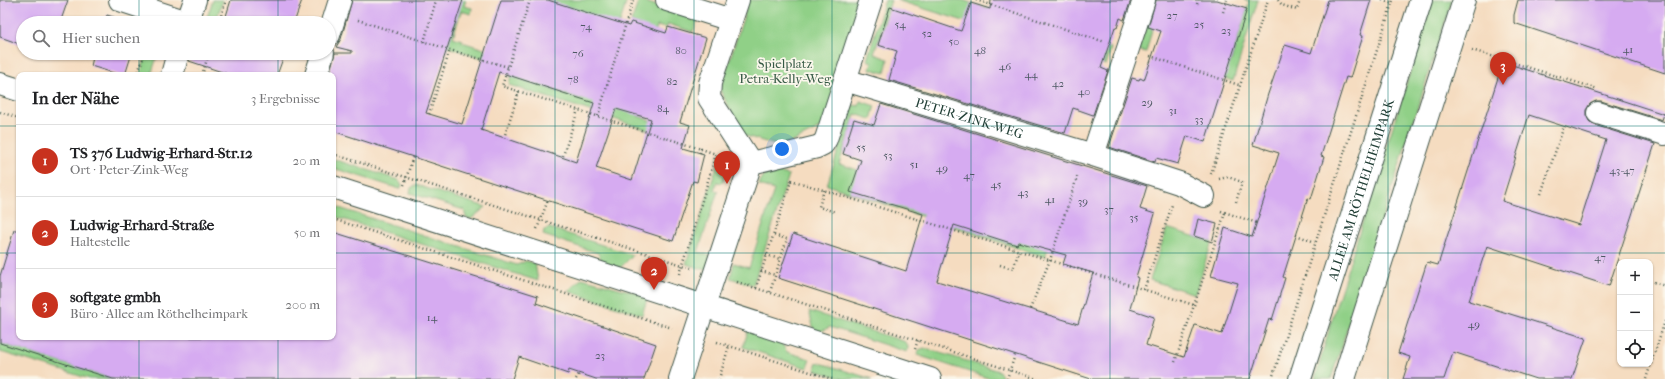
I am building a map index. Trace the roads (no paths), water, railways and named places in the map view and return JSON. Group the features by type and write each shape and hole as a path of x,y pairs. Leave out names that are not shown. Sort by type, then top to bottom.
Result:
{"street":[{"path":"120,0 169,16"},
{"path":"189,16 195,0"},
{"path":"667,0 731,20"},
{"path":"738,0 710,83 709,98 751,163"},
{"path":"751,163 817,147 823,144 826,139 871,0"},
{"path":"1089,154 1128,49 1144,0"},
{"name":"ALLEE AM RÖTHELHEIMPARK","path":"1300,379 1421,0"},
{"path":"1344,379 1464,0"},
{"path":"173,72 176,60"},
{"path":"317,72 321,60"},
{"name":"PETER-ZINK-WEG","path":"845,80 1179,183 1204,196"},
{"path":"0,84 16,89"},
{"path":"1598,113 1665,134"},
{"path":"680,379 751,163"},
{"path":"336,188 930,379"}],"place":[{"name":"softgate gmbh","path":"1503,85"},
{"name":"TS 376 Ludwig-Erhard-Str.12","path":"727,184"},
{"name":"Ludwig-Erhard-Straße","path":"654,290"}],"park label":[{"name":"Spielplatz Petra-Kelly-Weg","path":"785,70"}]}
